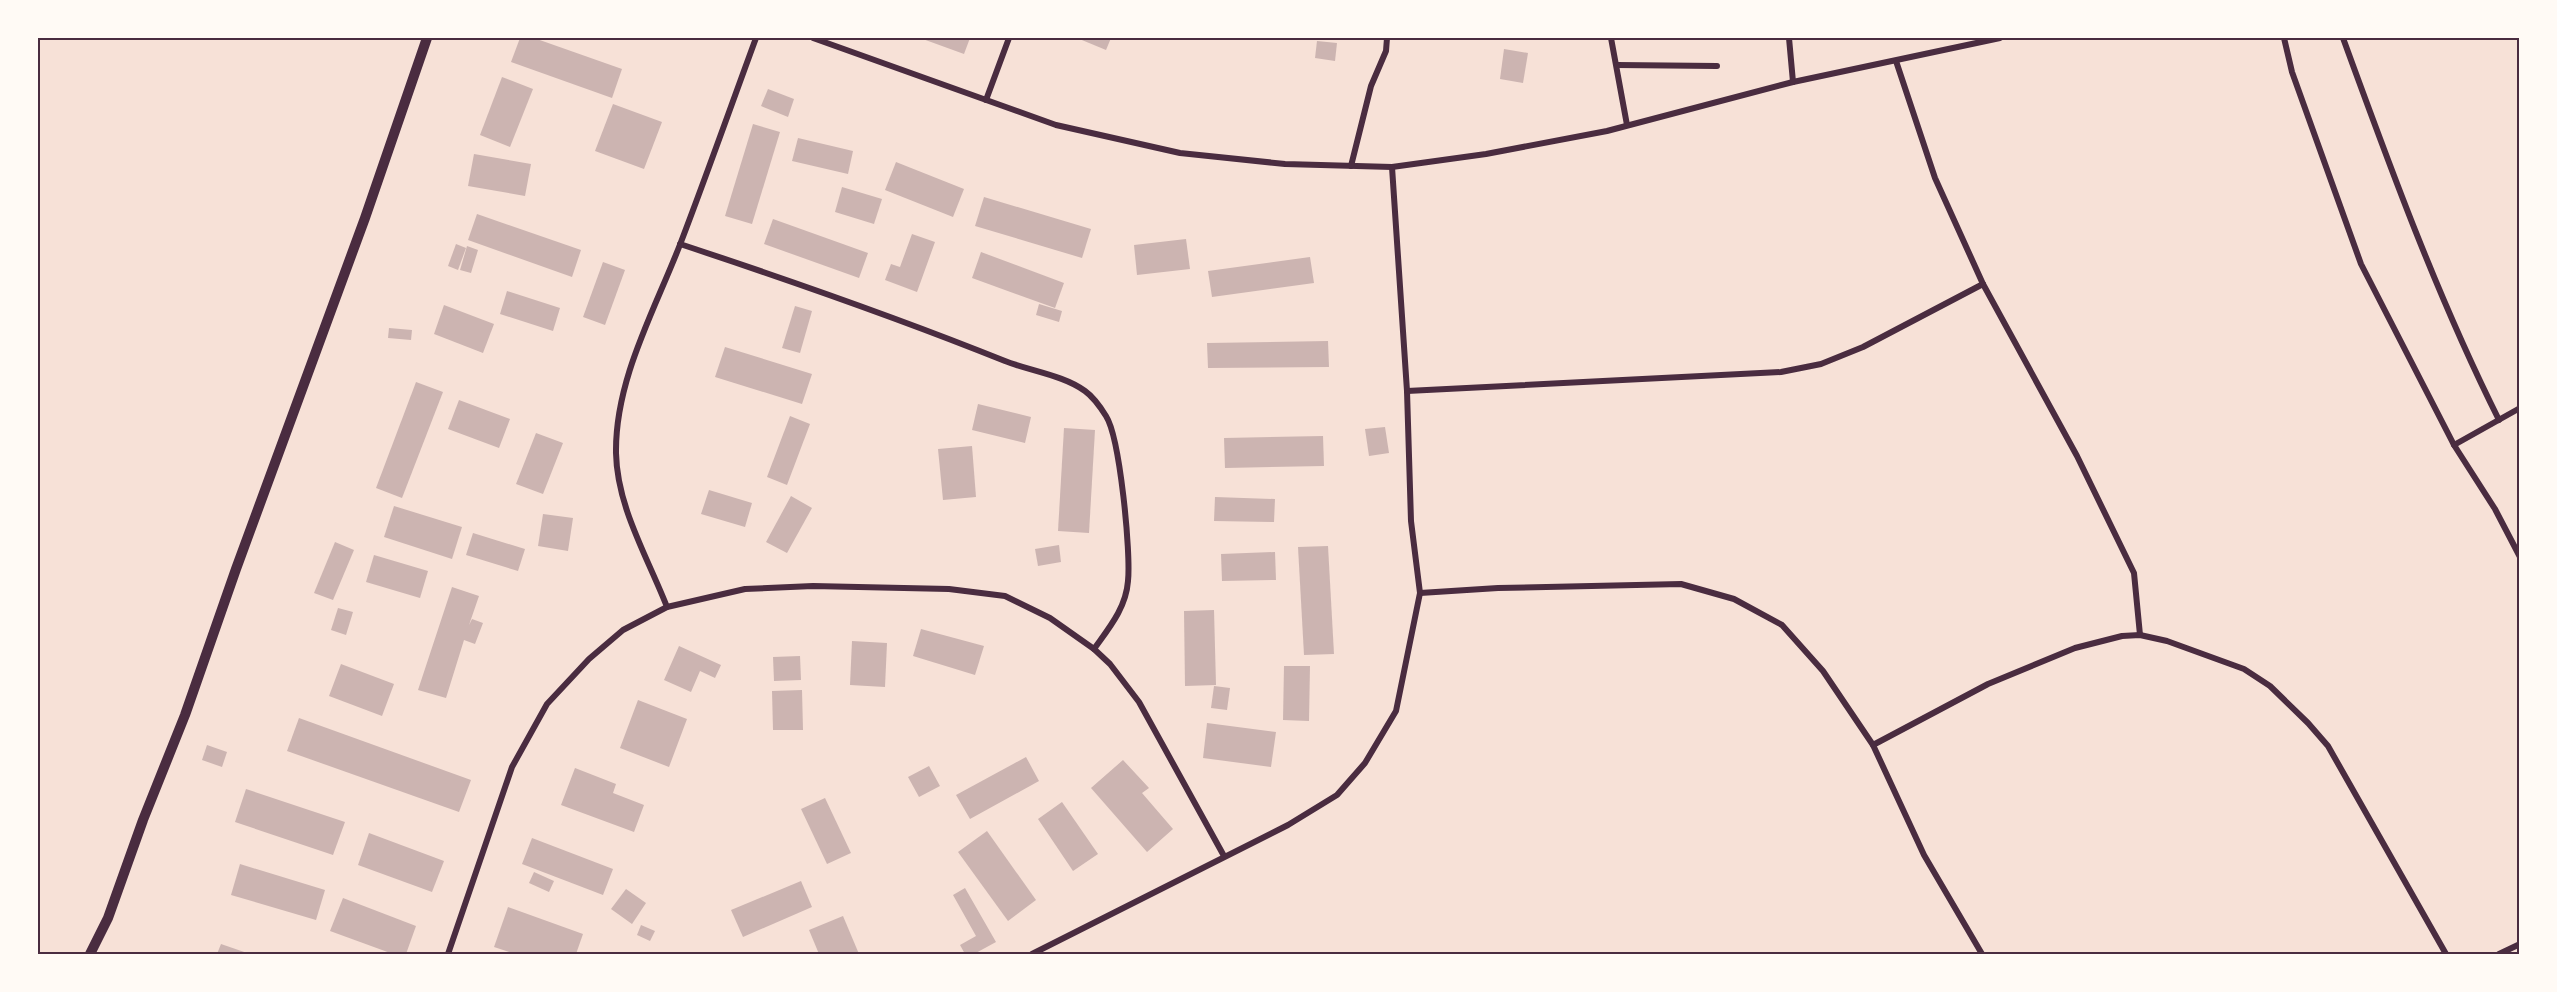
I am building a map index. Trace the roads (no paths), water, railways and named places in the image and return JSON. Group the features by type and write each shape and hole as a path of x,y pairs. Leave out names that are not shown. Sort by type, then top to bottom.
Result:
{"street":[{"path":"90,954 108,918 143,820 185,716 236,569 365,218 427,38"},
{"path":"667,607 624,504 616,455 617,414 642,336 680,244 756,38"},
{"path":"813,38 1056,125 1180,153 1285,164 1392,167 1486,154 1627,125 1793,82 2000,38"},
{"path":"986,99 1009,38"},
{"path":"1351,166 1371,86 1386,51 1387,38"},
{"path":"1611,38 1627,125"},
{"path":"1790,38 1793,82"},
{"path":"2284,38 2292,72 2361,264 2454,445 2495,509 2520,556"},
{"path":"2343,38 2405,209 2462,347 2499,420"},
{"path":"1896,61 1935,178 1983,284 2077,456 2134,573 2140,635"},
{"path":"1617,65 1717,66"},
{"path":"1032,954 1288,825 1337,795 1365,763 1396,711 1420,593 1411,521 1407,391 1392,167"},
{"path":"680,244 836,296 1021,367 1065,381 1086,392 1107,416 1115,442 1125,515 1128,582 1118,616 1094,649"},
{"path":"1407,391 1781,372 1821,364 1863,347 1983,284"},
{"path":"2454,445 2520,408"},
{"path":"1420,593 1509,588 1681,584 1734,599 1782,625 1823,671 1873,745 1924,855 1982,954"},
{"path":"448,954 512,766 548,704 589,659 623,630 667,607 745,590 813,586 949,589 1005,596 1050,618 1094,649 1110,664 1139,702 1224,856"},
{"path":"1873,745 1988,684 2075,648 2122,636 2140,635 2167,641 2244,669 2270,686 2328,746 2446,954"},
{"path":"2499,954 2520,944"}]}
